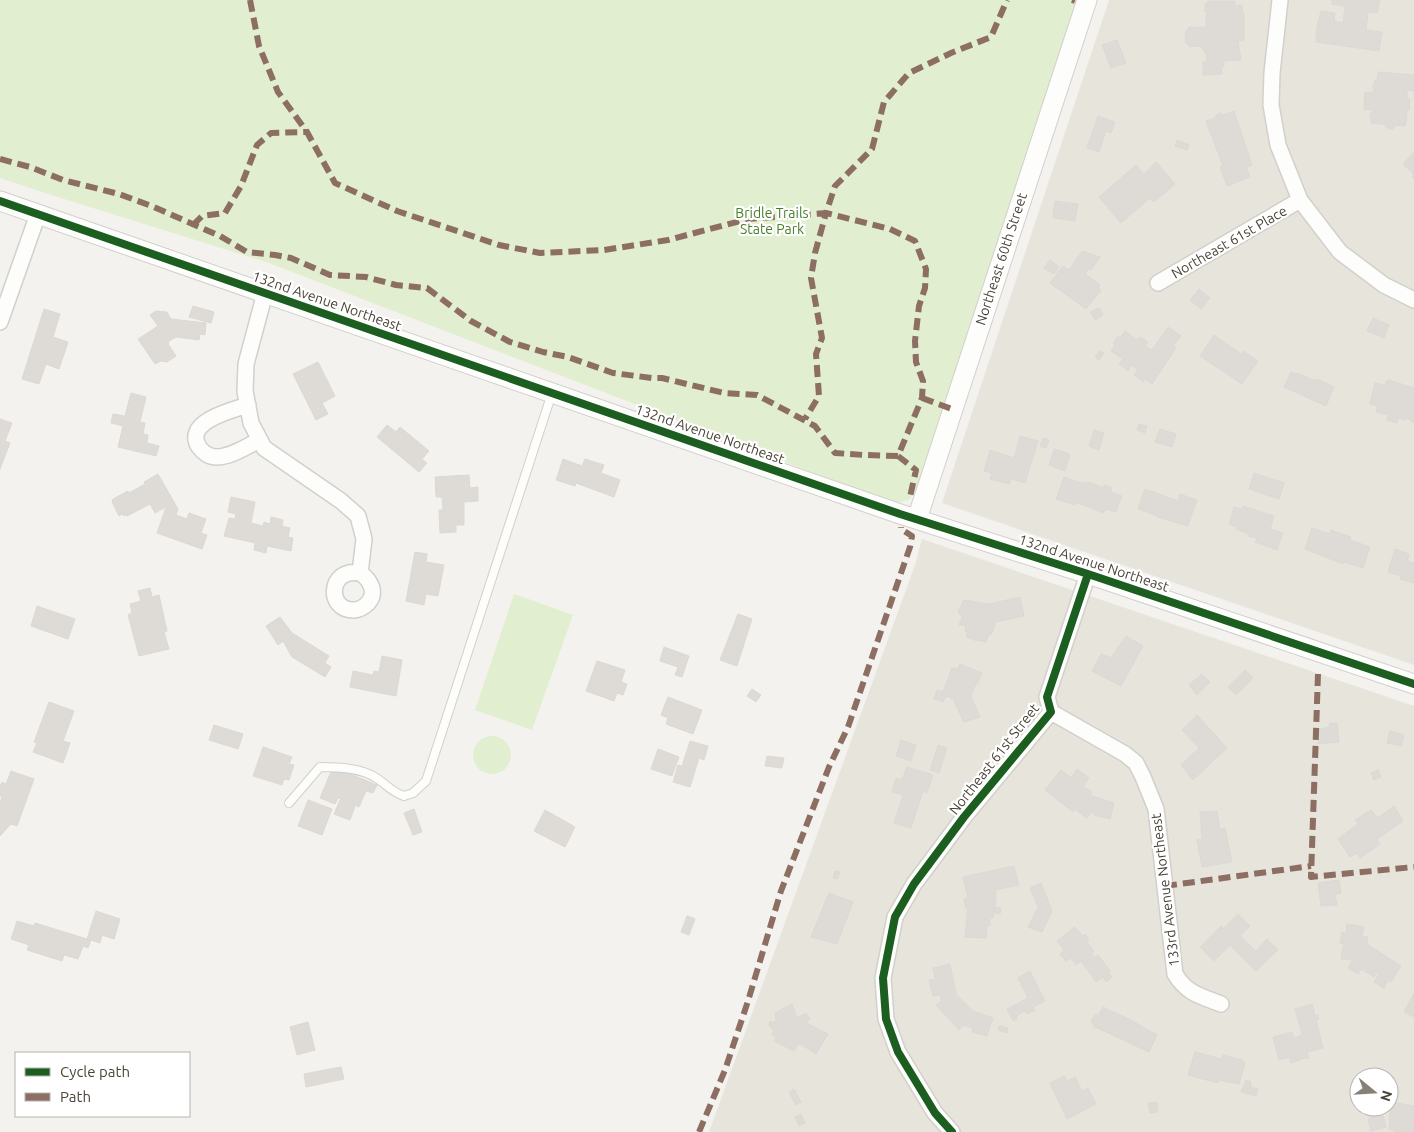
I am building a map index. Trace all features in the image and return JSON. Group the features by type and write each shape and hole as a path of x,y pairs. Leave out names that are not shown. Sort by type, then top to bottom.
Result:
{"street":[{"name":"Northeast 60th Street","path":"917,519 1087,0"},
{"path":"1280,0 1272,73 1271,105 1278,145 1300,200 1340,252 1384,285 1414,300"},
{"name":"Northeast 61st Place","path":"1158,283 1300,200"},
{"name":"132nd Avenue Northeast","path":"0,201 917,519 1088,574 1414,684"},
{"path":"0,322 38,214"},
{"path":"265,293 246,364 245,391 251,423 264,448 341,501 358,516 364,539 360,574"},
{"path":"248,405 216,415 205,422 199,428 198,446 204,453 214,457 228,455 260,440"},
{"name":"Northeast 61st Street","path":"952,1132 935,1113 898,1052 886,1019 884,978 895,918 914,884 941,848 1051,712 1047,697 1088,574"},
{"name":"133rd Avenue Northeast","path":"1051,712 1125,754 1136,763 1156,809 1175,974 1182,985 1192,992 1221,1004"}],"lane":[{"path":"289,803 320,766 339,767 362,772 377,778 392,792 404,796 413,794 426,781 552,393"}],"shaded area":[{"path":"1109,0 1414,0 1414,665 942,503"},
{"path":"922,539 1414,706 1414,1132 709,1132 915,565"}],"green space":[{"name":"Bridle Trails State Park","path":"0,0 1078,0 916,489 910,499 894,504 269,263 0,178"},
{"path":"514,594 573,615 532,730 475,710"},
{"path":"492,736 505,742 511,755 505,768 492,774 479,768 473,755 479,742"}],"building":[{"path":"1332,0 1380,0 1377,13 1368,12 1366,30 1382,32 1379,51 1316,42 1321,11 1335,13 1334,21 1343,23 1345,6 1332,4"},
{"path":"1208,1 1235,1 1235,5 1242,5 1244,14 1244,40 1231,41 1238,41 1241,60 1224,61 1224,67 1221,66 1222,74 1203,75 1203,62 1207,62 1206,53 1200,46 1190,47 1186,43 1185,33 1189,27 1206,27 1206,14 1209,14 1205,11 1205,5"},
{"path":"1117,40 1126,63 1111,68 1102,45"},
{"path":"1378,72 1414,75 1414,91 1407,90 1407,99 1410,99 1409,110 1406,110 1405,126 1396,125 1393,129 1388,129 1383,124 1371,123 1370,115 1373,110 1364,109 1365,92 1374,93 1373,87 1375,80 1377,80"},
{"path":"1234,111 1252,165 1246,167 1250,177 1227,186 1220,167 1223,166 1206,121 1215,118 1220,113 1223,115"},
{"path":"1098,116 1115,122 1111,133 1106,131 1099,152 1087,148"},
{"path":"1177,140 1189,145 1187,150 1175,146"},
{"path":"1414,152 1414,175 1403,164"},
{"path":"1156,162 1175,184 1154,202 1150,198 1121,223 1099,197 1136,165 1144,174"},
{"path":"1055,201 1078,204 1075,221 1053,218"},
{"path":"1082,251 1100,257 1091,270 1088,269 1085,274 1100,285 1098,288 1101,290 1086,309 1050,283 1063,266 1069,270"},
{"path":"1050,260 1059,267 1054,274 1044,268"},
{"path":"1199,289 1210,298 1201,309 1190,300"},
{"path":"193,306 214,312 211,323 189,317"},
{"path":"1099,308 1103,315 1095,320 1090,312"},
{"path":"44,309 60,314 53,337 68,342 59,369 46,364 39,384 22,379"},
{"path":"156,311 167,312 171,319 206,323 205,335 200,334 199,340 176,337 169,341 168,344 176,356 167,362 161,361 155,364 138,339 158,326 150,315"},
{"path":"1373,318 1389,325 1384,338 1367,331"},
{"path":"1168,327 1181,336 1173,346 1176,348 1152,384 1145,379 1143,382 1134,375 1138,370 1132,365 1128,371 1119,364 1123,359 1111,351 1115,345 1113,343 1125,331 1137,340 1140,337 1148,342 1145,346 1152,350"},
{"path":"1214,335 1241,354 1243,351 1258,361 1242,384 1200,356"},
{"path":"1100,351 1104,353 1099,360 1095,357"},
{"path":"318,362 335,396 322,403 328,414 316,420 293,374"},
{"path":"1291,372 1316,381 1317,379 1334,387 1326,406 1284,387"},
{"path":"1389,380 1414,388 1414,423 1405,418 1405,420 1398,418 1397,423 1387,420 1388,415 1376,412 1378,406 1370,404 1375,383 1385,385 1386,381"},
{"path":"131,393 146,397 140,422 145,423 143,434 148,435 147,443 159,446 156,456 118,447 123,426 111,423 113,414 125,416"},
{"path":"0,419 12,423 5,441 10,443 0,469"},
{"path":"1139,424 1147,426 1145,433 1137,430"},
{"path":"387,425 396,432 400,427 429,451 422,459 427,463 419,472 377,437"},
{"path":"1160,429 1176,434 1172,447 1155,442"},
{"path":"1094,430 1104,433 1099,450 1089,446"},
{"path":"1020,436 1038,441 1025,483 1011,479 1009,484 990,479 992,473 984,471 990,450 1014,458"},
{"path":"1043,438 1049,440 1046,448 1040,446"},
{"path":"1054,449 1070,454 1065,471 1049,465"},
{"path":"563,459 582,466 585,459 604,465 601,473 620,480 614,497 576,483 575,486 556,480"},
{"path":"1254,473 1284,483 1279,499 1249,489"},
{"path":"158,474 178,509 176,515 187,519 189,513 206,519 201,533 207,535 202,549 157,533 166,507 155,513 150,504 127,516 122,514 119,516 112,502 113,499 128,491 129,493"},
{"path":"469,475 470,488 478,487 478,501 464,502 464,525 456,525 456,532 440,533 439,510 443,510 442,497 436,497 435,477"},
{"path":"1064,477 1078,482 1090,482 1103,488 1104,485 1111,487 1111,492 1122,496 1116,512 1105,509 1104,513 1075,502 1075,505 1056,499"},
{"path":"1145,489 1178,501 1180,494 1197,500 1188,526 1138,509"},
{"path":"231,497 255,502 251,523 263,526 264,522 270,524 271,517 283,520 282,526 290,528 288,537 293,538 291,551 267,546 266,553 254,550 255,543 224,536 229,518 235,519 236,514 228,512"},
{"path":"1243,506 1274,516 1270,529 1283,533 1277,550 1255,542 1257,538 1248,536 1249,534 1229,524 1234,507 1242,509"},
{"path":"1312,528 1330,534 1331,530 1351,537 1350,540 1370,547 1363,568 1344,562 1343,564 1305,549"},
{"path":"1395,549 1409,554 1407,561 1414,563 1414,583 1400,579 1401,576 1388,572"},
{"path":"415,552 427,554 426,562 444,565 438,596 426,594 424,605 406,601"},
{"path":"150,588 152,597 159,595 167,631 164,632 169,649 139,656 128,615 132,613 130,604 141,601 138,591"},
{"path":"1020,597 1024,616 996,622 986,642 966,637 968,632 965,631 966,626 959,625 962,617 958,612 964,600 989,604"},
{"path":"37,606 75,619 68,639 31,626"},
{"path":"738,614 752,619 737,666 720,660"},
{"path":"280,617 292,633 329,656 325,663 331,667 325,677 292,657 283,641 278,645 266,626"},
{"path":"1126,636 1143,646 1121,686 1092,671 1101,654 1111,658"},
{"path":"664,647 689,656 682,677 675,675 678,667 660,661"},
{"path":"382,656 402,660 396,696 350,687 353,671 373,675 374,671 379,672"},
{"path":"597,661 625,670 621,682 627,684 623,695 617,693 614,701 586,691"},
{"path":"960,664 982,673 971,696 980,717 964,722 953,699 946,696 943,702 934,699 937,690 943,692 952,668 958,669"},
{"path":"1245,670 1253,678 1236,695 1228,687"},
{"path":"1202,674 1210,682 1197,695 1189,685"},
{"path":"752,689 761,695 756,702 747,696"},
{"path":"668,697 702,710 693,734 666,724 668,718 661,715"},
{"path":"49,702 74,711 63,741 70,743 63,763 33,752 37,743 34,742"},
{"path":"1197,715 1227,748 1193,780 1181,765 1199,748 1182,730"},
{"path":"1330,723 1337,723 1339,742 1318,744 1318,730 1329,727"},
{"path":"214,725 243,734 238,749 209,740"},
{"path":"1390,731 1404,735 1401,746 1387,743"},
{"path":"901,740 916,745 911,761 896,756"},
{"path":"690,741 708,746 704,760 699,758 690,787 673,782 678,765 682,766"},
{"path":"938,745 947,748 939,773 930,770"},
{"path":"263,747 292,757 289,764 294,765 289,780 284,779 282,785 253,776"},
{"path":"658,749 679,757 672,776 651,769"},
{"path":"767,756 784,758 782,768 765,766"},
{"path":"333,767 377,785 373,793 366,791 359,807 338,798 335,804 320,798"},
{"path":"907,767 933,775 927,793 923,791 911,828 894,823 903,795 892,792 896,778 902,780"},
{"path":"1077,769 1089,778 1083,786 1092,792 1090,795 1114,803 1110,819 1094,815 1095,813 1091,812 1087,818 1075,809 1073,812 1045,790 1061,770 1071,778"},
{"path":"1378,770 1381,777 1374,780 1371,773"},
{"path":"11,771 34,779 17,826 11,824 0,836 0,803 2,797 0,796 0,786 2,782 6,784"},
{"path":"308,800 332,809 322,835 298,826"},
{"path":"340,800 355,806 350,820 334,814"},
{"path":"1394,806 1403,821 1377,839 1380,844 1360,858 1357,853 1350,857 1338,839 1358,824 1355,820 1371,810 1378,818"},
{"path":"414,809 422,832 413,835 404,813"},
{"path":"545,810 575,827 565,847 534,831"},
{"path":"1217,811 1220,829 1225,828 1232,862 1202,867 1197,840 1202,839 1200,812"},
{"path":"1014,866 1019,885 995,890 993,918 990,918 990,926 987,926 986,938 965,937 968,907 966,908 964,899 968,898 963,877"},
{"path":"835,871 840,872 837,879 833,878"},
{"path":"1339,880 1341,893 1335,895 1337,905 1321,906 1318,883"},
{"path":"1041,883 1052,911 1042,932 1028,927 1038,907 1030,888"},
{"path":"829,893 853,902 837,944 811,937"},
{"path":"995,907 1001,908 1000,914 994,913"},
{"path":"96,911 120,919 114,939 102,935 100,943 91,940 88,948 83,946 78,959 64,955 62,961 27,950 29,945 11,939 17,921 34,926 35,923 87,939"},
{"path":"1238,914 1250,926 1240,936 1256,951 1267,939 1278,950 1256,971 1230,945 1214,961 1200,947 1221,926 1223,929"},
{"path":"687,916 695,919 689,935 681,932"},
{"path":"1347,924 1364,927 1362,936 1368,937 1367,944 1401,966 1391,982 1388,980 1384,988 1374,982 1379,974 1377,973 1374,977 1361,969 1358,974 1348,968 1353,960 1341,959 1344,944 1340,943 1342,932 1346,933"},
{"path":"1075,927 1083,936 1085,934 1089,940 1087,942 1094,951 1091,953 1095,957 1098,955 1110,971 1109,973 1112,977 1106,982 1103,977 1096,982 1081,961 1076,965 1071,958 1066,961 1060,954 1064,950 1057,941"},
{"path":"950,964 956,994 973,1011 993,1018 987,1036 972,1032 973,1028 964,1025 959,1030 936,1005 941,1001 940,995 933,996 929,980 935,979 933,968"},
{"path":"1030,971 1045,1001 1033,1007 1035,1010 1027,1014 1025,1011 1016,1016 1017,1019 1013,1021 1007,1009 1028,998 1018,978"},
{"path":"1414,993 1414,1017 1404,1012"},
{"path":"792,1004 797,1018 806,1013 810,1019 806,1023 828,1034 816,1054 799,1043 794,1051 774,1041 776,1037 772,1035 774,1030 769,1026 770,1021 774,1023 776,1021 775,1013"},
{"path":"1312,1004 1315,1016 1318,1015 1319,1019 1316,1020 1323,1048 1307,1052 1309,1058 1301,1059 1298,1055 1300,1060 1291,1063 1289,1057 1279,1060 1273,1037 1292,1032 1294,1038 1302,1035 1295,1009"},
{"path":"1103,1007 1157,1035 1149,1052 1093,1026 1094,1024 1091,1022 1095,1014 1098,1016"},
{"path":"308,1022 315,1050 297,1055 290,1027"},
{"path":"999,1026 1008,1028 1007,1033 998,1030"},
{"path":"1195,1052 1222,1059 1223,1055 1242,1060 1245,1063 1239,1084 1219,1080 1218,1083 1188,1075"},
{"path":"341,1067 344,1079 306,1087 304,1074"},
{"path":"1064,1076 1067,1081 1075,1077 1082,1091 1088,1088 1096,1104 1067,1119 1050,1083"},
{"path":"1246,1080 1251,1082 1250,1087 1258,1089 1256,1096 1241,1092"},
{"path":"794,1089 801,1102 796,1105 789,1092"},
{"path":"1157,1102 1158,1112 1150,1113 1148,1103"},
{"path":"1399,1103 1414,1106 1414,1132 1394,1132 1394,1130 1389,1130 1390,1117 1399,1117"},
{"path":"801,1114 805,1123 799,1126 795,1117"},
{"path":"1384,1117 1386,1127 1371,1131 1368,1119"}],"marked path":[{"path":"250,0 259,46 278,92 307,132 335,183 397,211 499,245 540,253 604,250 668,240 748,219 826,213 835,186 872,149 884,102 909,73 991,37 1007,0"},
{"path":"193,225 202,216 225,213 241,186 257,145 271,133 307,132"},
{"path":"0,159 30,167 63,180 119,194 154,207 220,236 247,252 291,258 330,275 366,277 396,285 427,288 471,321 510,342 568,357 613,373 662,378 724,393 757,395 815,426 835,453 898,456 922,398 923,381 916,362 915,341 919,306 925,288 926,269 915,241 890,229 826,213 815,253 811,278 822,338 816,354 819,396 805,419"},
{"path":"922,398 952,409"},
{"path":"898,456 916,470 910,500"},
{"path":"699,1132 725,1070 781,891 829,767 848,727 910,547 912,536 901,529 901,527"},
{"path":"1318,674 1311,877 1414,867"},
{"path":"1165,886 1311,866"}],"cycle path":[{"path":"0,201 900,514 1088,574 1414,684"},
{"path":"952,1132 935,1113 898,1052 886,1019 883,978 895,917 914,884 964,817 1051,712 1047,697 1088,574"}]}
